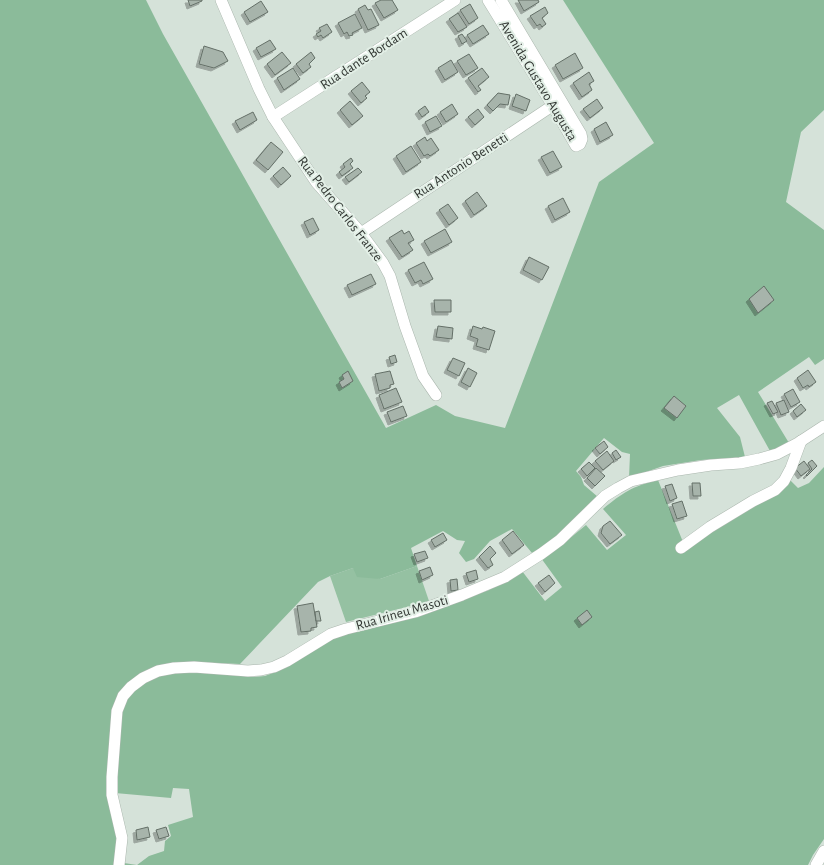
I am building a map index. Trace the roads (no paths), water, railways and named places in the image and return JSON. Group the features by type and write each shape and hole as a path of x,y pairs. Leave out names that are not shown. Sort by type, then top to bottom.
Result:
{"street":[{"name":"Rua Pedro Carlos Franze","path":"221,0 273,117 316,182 384,262 423,376 436,395"},
{"name":"Rua dante Bordam","path":"273,117 455,0"},
{"name":"Avenida Gustavo Augusta","path":"488,0 557,103"},
{"name":"Avenida Gustavo Augusta","path":"501,0 557,103"},
{"name":"Rua Antonio Benetti","path":"360,233 557,103"},
{"name":"Rua Irineu Masoti","path":"119,865 122,838 112,795 117,711 123,696 143,678 158,671 174,668 194,667 255,671 274,667 288,661 331,634 415,612 505,577 560,540 605,496 631,481 678,470 740,463 777,454 824,426"},
{"path":"681,548 710,527 775,490 784,481 791,468 801,441"},
{"path":"816,865 824,851"}]}
